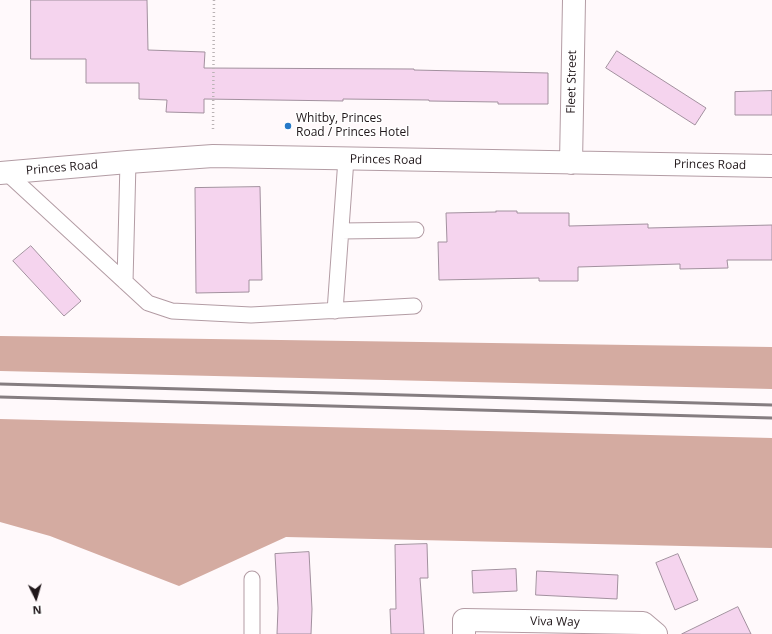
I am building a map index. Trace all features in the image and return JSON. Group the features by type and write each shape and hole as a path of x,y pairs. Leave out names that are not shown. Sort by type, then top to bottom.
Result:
{"street":[{"name":"Fleet Street","path":"571,163 574,0"},
{"name":"Princes Road","path":"3,173 213,156 772,166"},
{"name":"Viva Way","path":"464,634 464,620 643,624 656,634"}],"lane":[{"path":"335,311 346,159"},
{"path":"125,282 128,162"},
{"path":"3,173 148,303 172,311 251,315 414,306"},
{"path":"341,231 416,230"},
{"path":"252,579 252,634"}],"path":[{"path":"213,156 214,0"}],"shaded area":[{"path":"0,336 772,347 772,389 0,371"},
{"path":"0,419 772,438 772,548 286,537 179,586 50,536 0,522"}],"building":[{"path":"31,0 147,0 148,50 205,52 204,68 414,69 548,73 548,104 498,104 498,102 429,100 343,99 343,101 204,99 204,113 166,112 167,100 139,99 139,83 86,83 86,59 31,59"},
{"path":"617,51 706,108 695,125 606,68"},
{"path":"772,91 772,115 735,115 735,92"},
{"path":"260,187 262,280 249,280 249,292 196,293 195,188"},
{"path":"517,211 517,213 569,213 569,226 648,224 648,228 772,225 772,260 727,260 728,268 680,269 680,264 578,267 578,281 539,281 539,278 439,280 438,242 447,242 446,213"},
{"path":"31,246 81,301 64,316 13,261"},
{"path":"427,544 428,578 420,578 424,634 391,634 390,609 396,609 395,545"},
{"path":"309,552 312,609 311,634 277,634 278,608 275,554"},
{"path":"678,554 698,600 675,610 656,563"},
{"path":"516,569 517,591 473,593 472,571"},
{"path":"537,571 618,575 617,599 536,595"},
{"path":"738,607 751,634 682,634"}],"railway":[{"path":"0,384 772,405"},
{"path":"0,397 772,418"}],"place":[{"name":"Whitby, Princes Road / Princes Hotel","path":"288,126"}]}
